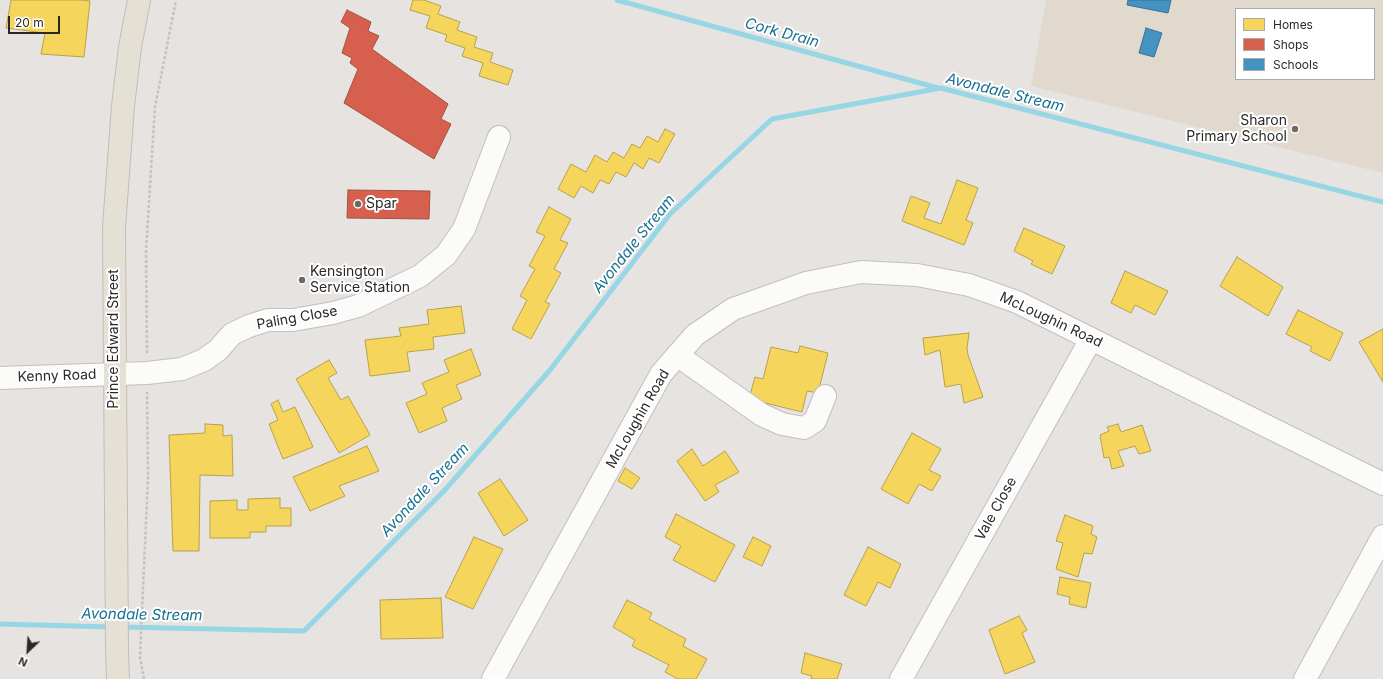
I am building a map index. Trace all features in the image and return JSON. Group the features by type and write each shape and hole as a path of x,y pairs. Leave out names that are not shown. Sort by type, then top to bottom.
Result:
{"main road":[{"name":"Prince Edward Street","path":"118,679 114,374 114,227 116,182 130,47 139,0"}],"street":[{"name":"Paling Close","path":"114,374 147,374 182,369 204,360 218,350 232,334 249,326 268,320 293,320 333,313 358,306 420,276 446,255 464,230 499,137"},
{"name":"McLoughin Road","path":"493,679 661,374 695,335 732,309 806,283 861,272 917,275 968,285 1018,302 1383,484"},
{"name":"Vale Close","path":"901,679 1091,339"},
{"path":"678,355 762,415 782,424 804,428 815,421 826,396"},
{"name":"Kenny Road","path":"0,378 114,374"},
{"path":"1304,679 1383,536"}],"path":[{"path":"144,679 140,657 148,477 146,250 155,107 176,0"}],"shaded area":[{"name":"Sharon Primary School","path":"1046,0 1383,0 1383,173 1031,86"}],"building: Homes":[{"path":"11,0 90,1 84,57 41,54 45,33 6,28"},
{"path":"413,0 424,0 441,6 438,14 460,22 457,30 477,37 474,47 493,53 490,62 513,70 508,85 479,76 483,63 462,56 465,48 445,41 447,35 426,28 430,16 410,10"},
{"path":"665,129 675,134 659,163 649,158 643,169 634,163 626,177 616,172 609,184 600,180 593,193 581,186 574,198 558,189 571,164 586,172 595,155 607,162 613,152 624,158 632,144 640,148 647,136 658,142"},
{"path":"957,180 978,188 966,220 973,223 964,245 902,221 911,196 930,203 924,218 941,224"},
{"path":"549,207 571,219 560,240 568,243 554,269 561,273 545,302 550,304 531,339 512,329 527,300 520,296 535,269 529,266 545,236 536,232"},
{"path":"1024,228 1065,246 1052,274 1031,264 1033,261 1014,251"},
{"path":"1237,257 1283,287 1268,316 1220,286"},
{"path":"1125,271 1168,291 1155,315 1135,305 1131,313 1111,303"},
{"path":"461,306 465,333 433,337 434,349 407,352 410,371 370,376 365,340 401,336 399,328 429,324 427,310"},
{"path":"1298,310 1343,333 1330,361 1310,351 1312,347 1286,334"},
{"path":"1383,329 1383,382 1359,342"},
{"path":"969,333 967,348 968,355 983,397 964,403 961,384 945,387 940,350 925,355 923,338"},
{"path":"800,346 828,353 818,393 807,391 802,412 749,399 755,377 763,379 771,347 798,353"},
{"path":"471,349 481,375 456,385 462,399 442,408 447,421 419,433 406,403 427,394 422,383 449,372 444,360"},
{"path":"329,360 337,373 328,378 341,400 348,396 370,435 339,453 296,379"},
{"path":"278,400 283,412 295,407 313,447 283,459 269,424 278,420 271,404"},
{"path":"205,424 223,425 223,436 232,435 233,476 200,475 199,551 173,551 169,435 205,433"},
{"path":"1118,424 1121,432 1142,425 1151,451 1139,454 1135,446 1118,451 1124,466 1112,469 1109,457 1104,458 1100,435 1109,431 1107,427"},
{"path":"912,433 941,449 929,470 941,476 932,491 919,484 908,504 881,489"},
{"path":"367,446 379,471 339,486 345,496 310,511 293,477"},
{"path":"692,449 703,466 725,451 739,472 715,485 719,492 705,501 677,461"},
{"path":"625,468 640,478 632,489 618,481"},
{"path":"500,479 528,520 504,536 478,493"},
{"path":"280,498 280,508 291,508 291,526 266,526 266,532 250,532 250,538 210,538 210,501 237,500 237,510 248,510 248,499"},
{"path":"676,514 735,545 715,582 673,560 681,546 665,537"},
{"path":"1065,515 1093,526 1091,534 1097,537 1092,554 1084,553 1078,577 1056,569 1063,543 1056,541"},
{"path":"474,537 503,549 473,609 445,597"},
{"path":"753,537 771,546 762,566 743,557"},
{"path":"868,547 901,564 890,588 878,582 866,606 844,595"},
{"path":"1060,577 1091,583 1086,608 1069,604 1070,597 1057,594"},
{"path":"441,598 443,638 381,639 380,600"},
{"path":"627,600 652,613 649,619 686,639 683,646 707,659 696,679 678,679 665,672 669,665 632,646 635,640 613,627"},
{"path":"1019,616 1027,630 1022,633 1035,662 1005,674 989,630"},
{"path":"805,653 842,664 837,679 811,679 812,676 801,673"}],"building: Shops":[{"path":"347,10 371,22 368,31 379,36 372,49 448,104 441,119 451,124 434,159 344,103 358,69 350,63 352,58 342,53 350,28 341,22"},
{"path":"348,190 430,191 429,219 347,218"}],"building: Schools":[{"path":"1128,0 1171,0 1168,13 1127,5"},
{"path":"1146,28 1162,33 1154,57 1139,53"}],"waterway":[{"name":"Cork Drain","path":"617,0 938,88"},
{"name":"Avondale Stream","path":"121,627 304,631 444,491 550,370 670,214 772,119 941,88 1383,202"},
{"name":"Avondale Stream","path":"0,624 111,627"}],"place":[{"name":"Sharon Primary School","path":"1295,129"},
{"name":"Spar","path":"358,204"},
{"name":"Kensington Service Station","path":"302,280"}]}
